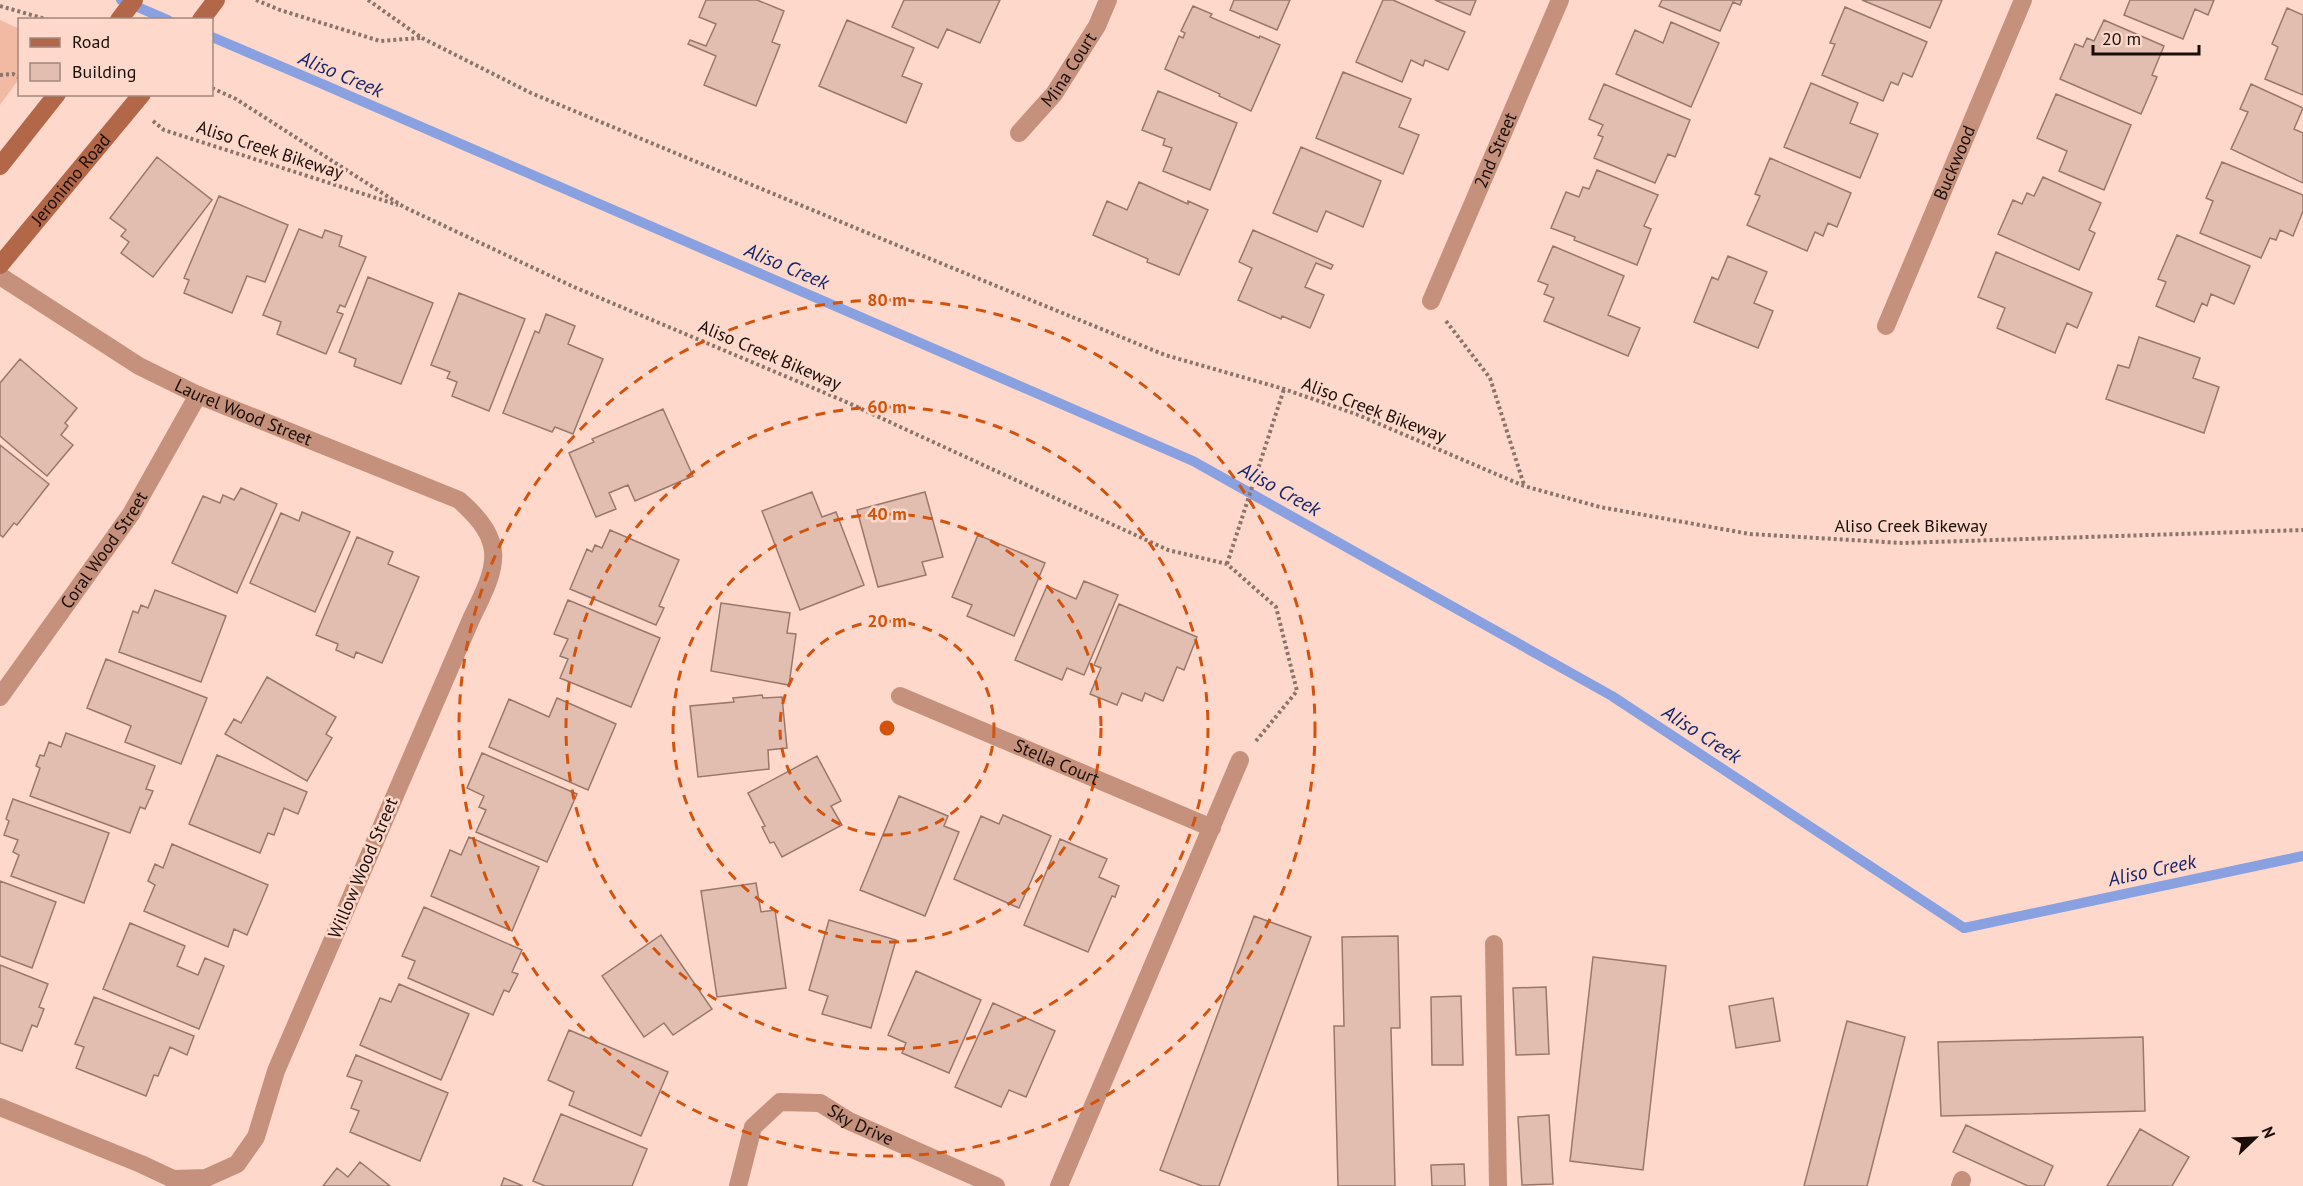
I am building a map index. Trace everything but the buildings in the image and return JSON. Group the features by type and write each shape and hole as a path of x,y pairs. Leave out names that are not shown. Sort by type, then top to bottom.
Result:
{"main road":[{"path":"120,18 134,0"},
{"path":"202,18 216,0"},
{"path":"0,166 55,96"},
{"name":"Jeronimo Road","path":"0,265 138,101"}],"street":[{"name":"Mina Court","path":"1019,133 1054,94 1097,26 1108,0"},
{"name":"2nd Street","path":"1431,301 1560,0"},
{"name":"Buckwood","path":"1886,326 2023,0"},
{"name":"Laurel Wood Street","path":"0,276 140,366 198,395 459,500 477,517 491,538"},
{"name":"Coral Wood Street","path":"0,697 131,514 198,395"},
{"name":"Willow Wood Street","path":"0,1107 173,1179 206,1178 237,1164 256,1137 276,1071 489,582 494,561 491,538"},
{"name":"Stella Court","path":"900,696 1212,828"},
{"path":"1059,1186 1240,760"},
{"path":"1494,944 1498,1186"},
{"name":"Sky Drive","path":"738,1186 753,1127 780,1102 820,1103 849,1120 996,1186"}],"path":[{"path":"256,0 280,10 380,41 422,38"},
{"path":"368,0 422,38 531,93 1165,355 1284,389"},
{"path":"0,6 42,18"},
{"path":"0,75 13,74 18,77"},
{"name":"Aliso Creek Bikeway","path":"213,88 236,99 404,207"},
{"name":"Aliso Creek Bikeway","path":"138,101 164,130 404,207 574,287 844,401 1168,550 1227,564 1276,607 1298,691 1240,760"},
{"path":"1431,301 1490,378 1524,486"},
{"name":"Aliso Creek Bikeway","path":"1227,564 1284,389 1356,414 1524,486 1600,507 1750,534 1902,543 2303,530"}],"shaded area":[{"path":"0,20 18,28 18,80 0,105"}],"waterway":[{"name":"Aliso Creek","path":"121,0 163,18"},
{"name":"Aliso Creek","path":"213,37 1193,461 1612,696 1964,928 2303,856"}]}
